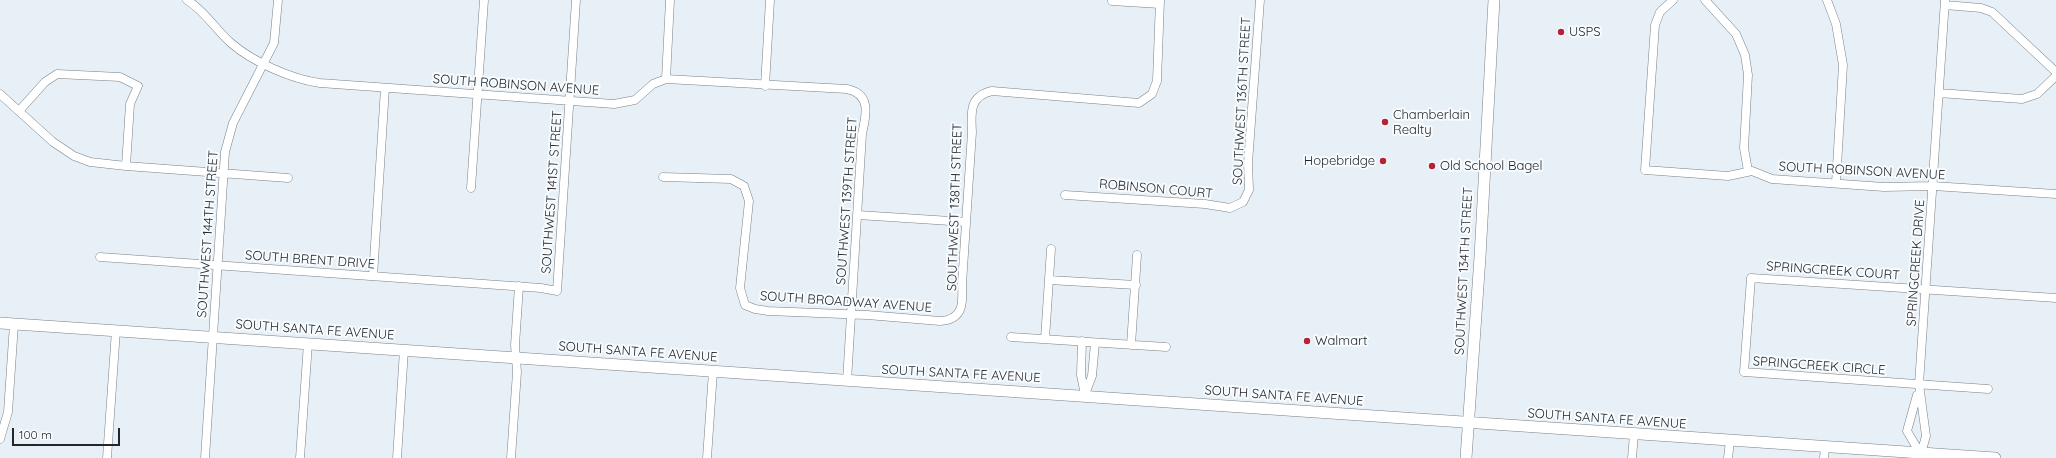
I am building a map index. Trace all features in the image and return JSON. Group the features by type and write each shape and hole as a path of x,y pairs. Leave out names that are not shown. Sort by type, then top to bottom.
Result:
{"main road":[{"name":"SOUTHWEST 134TH STREET","path":"1466,458 1494,0"},
{"name":"SOUTH SANTA FE AVENUE","path":"0,323 516,357 847,381 1085,395 1469,424 1825,447 1920,455 1995,458"}],"street":[{"name":"SOUTH ROBINSON AVENUE","path":"187,0 202,11 230,42 246,54 293,77 312,82 623,103 635,100 653,84 666,80 847,89 861,96"},
{"name":"SOUTHWEST 144TH STREET","path":"205,458 225,152 232,127 274,43 278,0"},
{"path":"471,188 484,0"},
{"name":"SOUTHWEST 141ST STREET","path":"557,290 576,0"},
{"path":"666,80 670,0"},
{"path":"765,86 770,0"},
{"name":"SOUTHWEST 136TH STREET","path":"1243,202 1249,190 1248,163 1260,0"},
{"path":"1673,0 1660,12 1655,25 1645,170 1728,176 1748,171 1744,148 1748,75 1745,55 1736,34 1705,0"},
{"path":"1827,0 1836,24 1843,66 1836,183"},
{"path":"1112,1 1160,2"},
{"name":"SOUTHWEST 138TH STREET","path":"956,316 962,306 963,301 962,284 972,132 970,113 976,98 985,92 992,91 1108,99 1139,103 1148,98 1155,90 1157,81 1160,2"},
{"path":"1945,2 1981,8 1992,12 2056,72"},
{"name":"SPRINGCREEK DRIVE","path":"1920,455 1907,431 1914,411 1919,384 1945,2"},
{"path":"19,111 45,82 57,74 120,77 138,86 130,104 126,166"},
{"path":"1939,93 2022,99 2038,94 2056,76"},
{"path":"373,276 385,88"},
{"path":"0,94 53,142 74,156 90,162 288,178"},
{"name":"SOUTHWEST 139TH STREET","path":"847,381 862,134 866,112 866,105 861,96"},
{"name":"SOUTH ROBINSON AVENUE","path":"1748,171 1772,179 1900,187 1933,186 2056,194"},
{"name":"SOUTH BROADWAY AVENUE","path":"664,177 731,179 744,186 749,201 740,288 745,305 755,310 851,314 940,321 947,321 956,316"},
{"name":"ROBINSON COURT","path":"1065,195 1204,204 1230,208 1243,202"},
{"path":"858,215 966,222"},
{"path":"1045,339 1051,249"},
{"path":"1132,345 1137,255"},
{"name":"SOUTH BRENT DRIVE","path":"100,257 519,286 557,290"},
{"name":"SPRINGCREEK COURT","path":"1751,278 2056,298"},
{"name":"SPRINGCREEK CIRCLE","path":"1751,278 1744,372 1988,389"},
{"path":"1049,280 1136,285"},
{"path":"511,458 517,372 515,345 519,286"},
{"path":"0,439 8,412 14,324"},
{"path":"107,458 116,330"},
{"path":"1011,337 1166,347"},
{"path":"1082,341 1081,375 1085,395"},
{"path":"300,458 308,343"},
{"path":"1085,395 1092,376 1095,343"},
{"path":"397,458 404,350"},
{"path":"707,458 713,371"},
{"name":"SPRINGCREEK DRIVE","path":"1919,384 1926,436 1920,455"},
{"path":"1632,458 1634,434"},
{"path":"1728,458 1730,441"},
{"path":"1824,458 1825,447"}],"place":[{"name":"USPS","path":"1561,32"},
{"name":"Chamberlain Realty","path":"1385,122"},
{"name":"Hopebridge","path":"1383,161"},
{"name":"Old School Bagel","path":"1432,166"},
{"name":"Walmart","path":"1307,341"}]}
